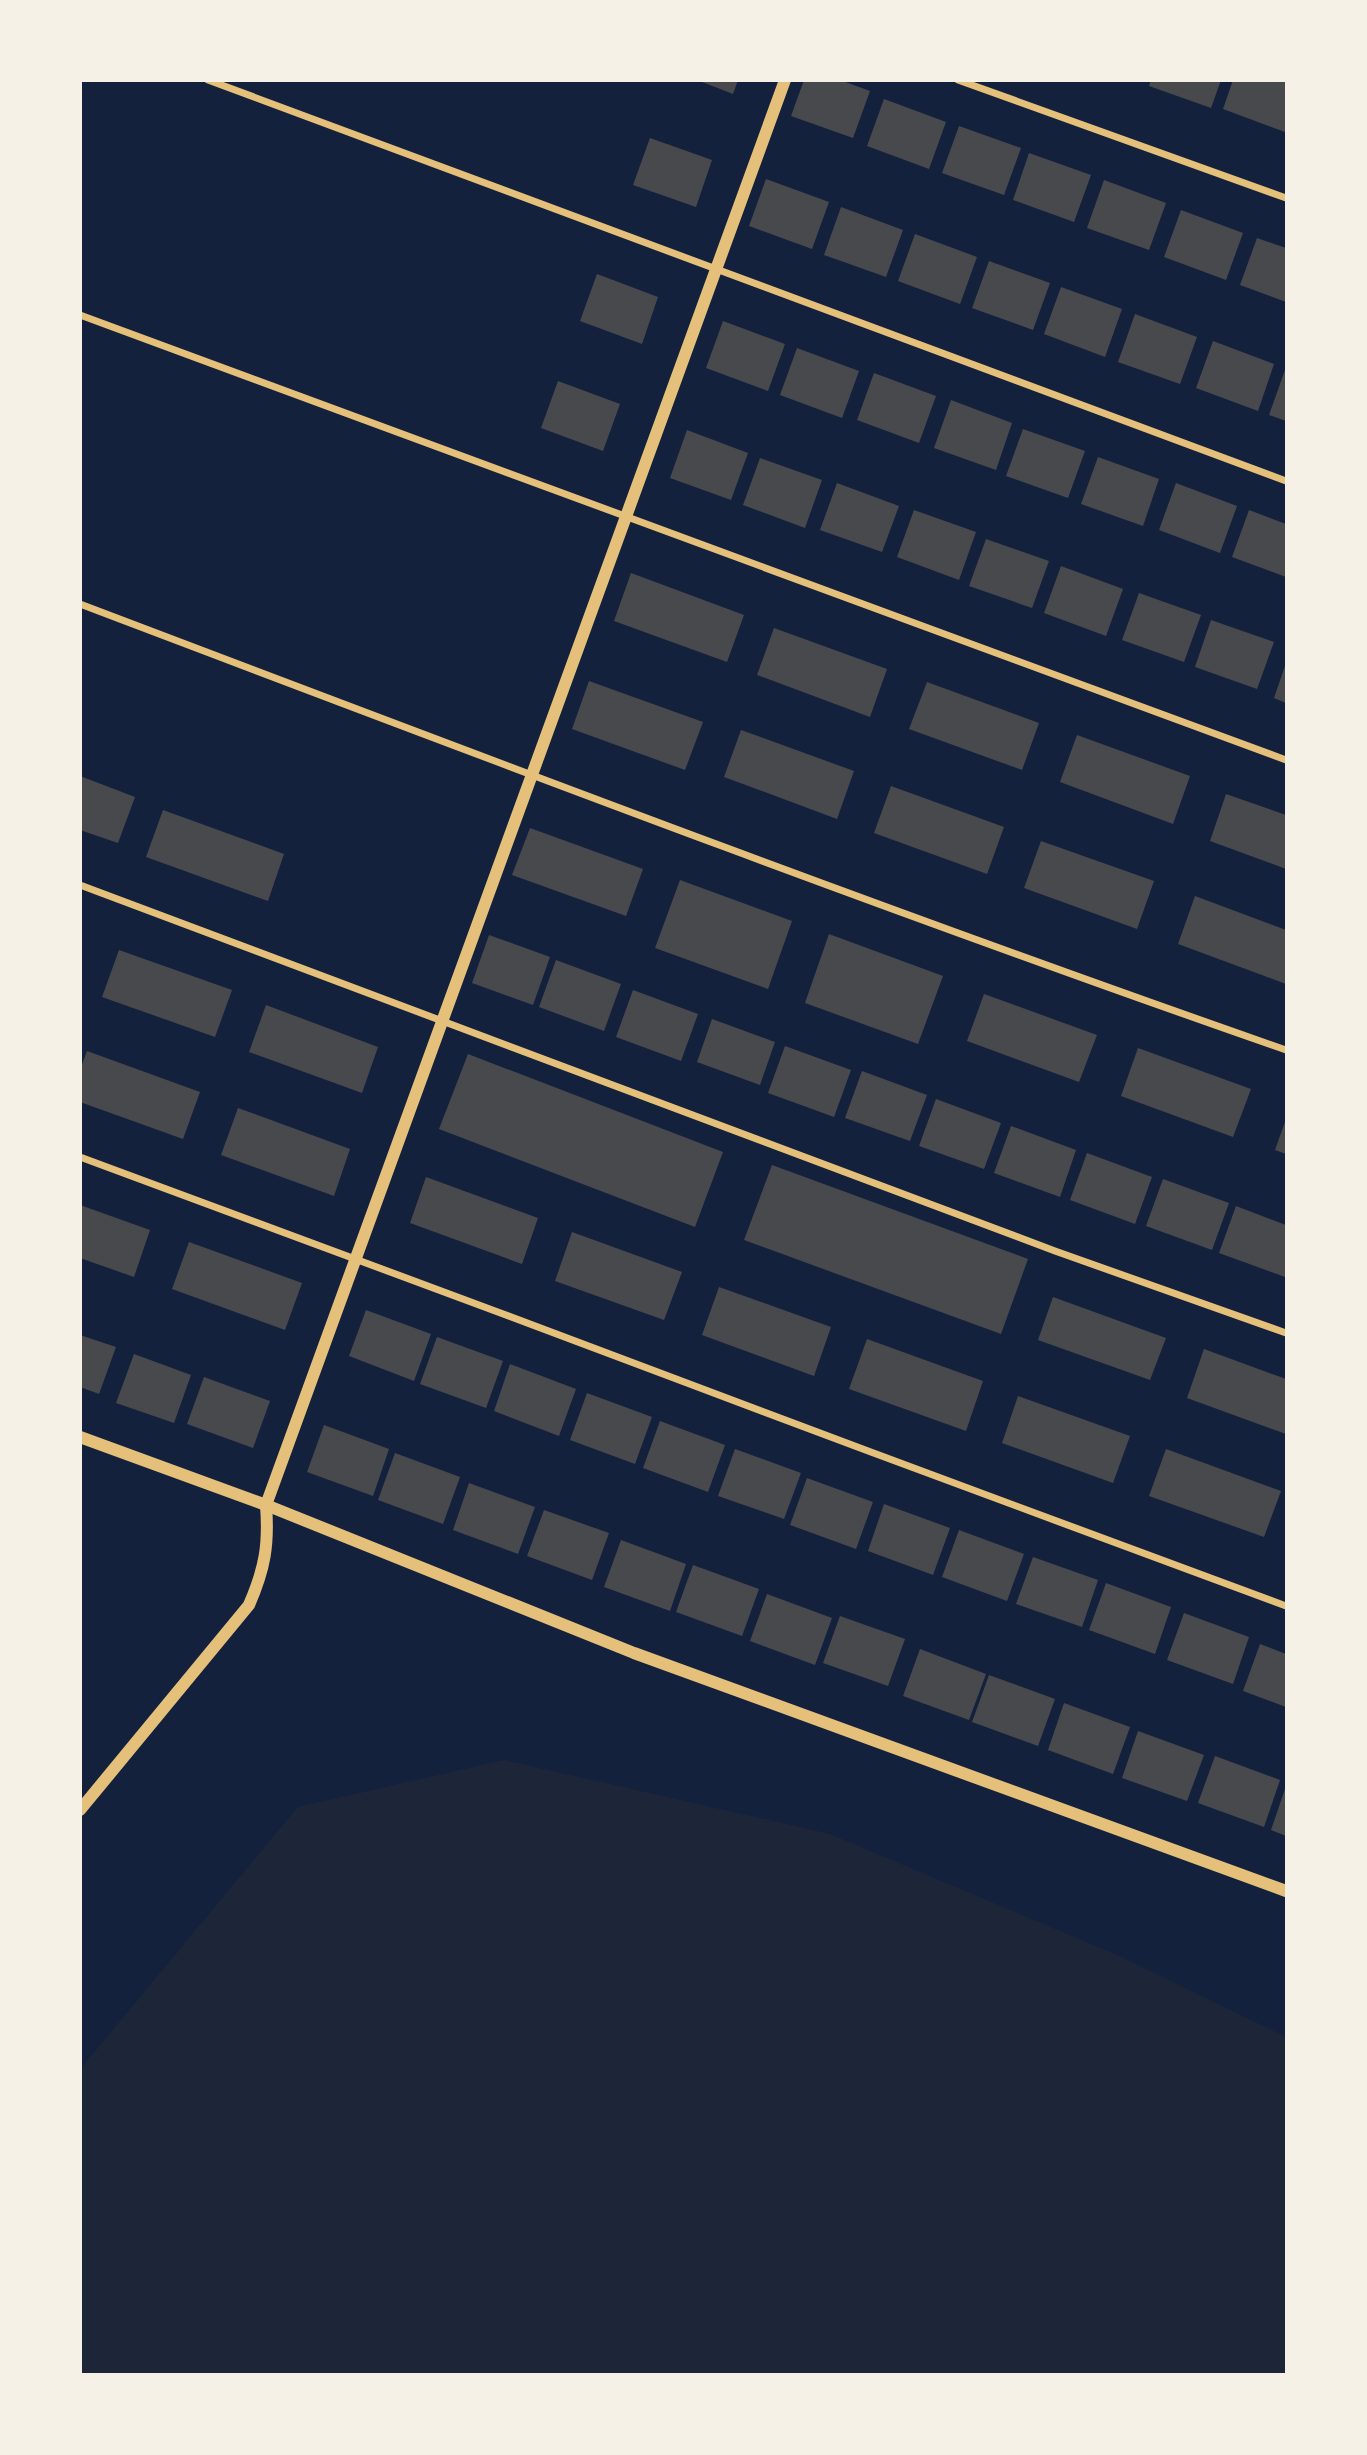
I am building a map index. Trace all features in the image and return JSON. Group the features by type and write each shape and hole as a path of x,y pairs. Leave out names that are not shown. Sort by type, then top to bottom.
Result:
{"street":[{"path":"208,80 1286,481"},
{"path":"80,1810 249,1605 261,1577 269,1543 266,1505 785,80"},
{"path":"958,80 1286,198"},
{"path":"80,315 1286,760"},
{"path":"80,604 532,775 1090,981 1286,1050"},
{"path":"80,886 1055,1251 1286,1334"},
{"path":"80,1157 356,1258 958,1487 1286,1606"},
{"path":"80,1437 266,1505 634,1653 1286,1891"}],"shaded area":[{"path":"504,1760 830,1834 1117,1955 1286,2037 1286,2374 81,2374 81,2068 298,1807"}],"building":[{"path":"697,80 738,80 733,94"},
{"path":"804,80 840,80 870,91 853,138 791,116"},
{"path":"1151,80 1221,80 1211,108 1149,86"},
{"path":"1233,80 1286,80 1285,132 1223,109"},
{"path":"884,99 946,122 929,169 867,146"},
{"path":"959,126 1021,148 1004,195 942,173"},
{"path":"650,138 712,160 696,207 633,185"},
{"path":"1029,153 1091,175 1074,222 1013,200"},
{"path":"766,179 829,202 812,249 749,226"},
{"path":"1104,180 1166,203 1149,250 1087,228"},
{"path":"841,207 903,230 886,277 824,255"},
{"path":"1181,210 1243,233 1226,280 1164,257"},
{"path":"915,234 977,257 960,304 898,281"},
{"path":"1257,238 1286,248 1286,302 1240,285"},
{"path":"989,261 1050,283 1033,330 972,308"},
{"path":"597,274 658,297 642,344 580,321"},
{"path":"1061,287 1122,309 1105,357 1044,334"},
{"path":"1135,314 1197,337 1180,384 1118,362"},
{"path":"723,321 785,344 768,391 706,368"},
{"path":"1213,341 1274,364 1258,411 1196,388"},
{"path":"797,348 859,371 842,418 780,395"},
{"path":"1286,367 1286,421 1269,415"},
{"path":"874,373 936,396 919,443 857,420"},
{"path":"558,381 620,404 603,451 541,428"},
{"path":"951,400 1012,423 996,470 934,448"},
{"path":"1023,429 1085,451 1068,498 1006,476"},
{"path":"687,430 748,453 731,500 670,478"},
{"path":"1098,457 1159,479 1143,526 1081,504"},
{"path":"760,458 822,480 805,528 743,505"},
{"path":"837,483 899,506 882,552 820,530"},
{"path":"1176,483 1237,506 1220,553 1159,530"},
{"path":"914,510 976,532 959,580 897,557"},
{"path":"1249,510 1286,524 1286,577 1232,557"},
{"path":"986,539 1049,561 1032,608 969,586"},
{"path":"1061,566 1123,589 1106,636 1044,613"},
{"path":"631,573 744,615 727,662 614,621"},
{"path":"1139,593 1201,615 1184,662 1122,640"},
{"path":"1211,620 1274,642 1257,689 1195,667"},
{"path":"774,628 887,669 870,717 757,675"},
{"path":"1286,663 1286,703 1274,698"},
{"path":"589,681 703,722 685,770 572,729"},
{"path":"927,682 1039,723 1022,770 909,729"},
{"path":"741,730 854,771 837,819 724,777"},
{"path":"1077,735 1190,776 1173,824 1060,782"},
{"path":"80,776 135,797 118,843 80,830"},
{"path":"891,786 1004,827 987,874 874,833"},
{"path":"1226,794 1286,815 1286,869 1210,841"},
{"path":"163,810 284,854 268,901 146,857"},
{"path":"530,828 643,869 626,916 512,875"},
{"path":"1041,841 1154,881 1137,929 1024,888"},
{"path":"680,880 792,921 768,989 655,948"},
{"path":"1195,896 1286,930 1286,984 1178,944"},
{"path":"829,934 943,976 918,1044 805,1003"},
{"path":"489,935 550,957 533,1005 472,983"},
{"path":"119,950 232,990 215,1037 102,997"},
{"path":"556,960 621,984 604,1031 539,1007"},
{"path":"633,990 698,1014 681,1061 616,1037"},
{"path":"984,994 1097,1035 1079,1082 967,1041"},
{"path":"266,1005 378,1047 362,1093 249,1052"},
{"path":"712,1019 775,1042 760,1085 697,1062"},
{"path":"785,1046 851,1070 834,1117 768,1093"},
{"path":"1138,1048 1251,1089 1233,1137 1121,1096"},
{"path":"87,1051 200,1092 183,1139 80,1102 80,1070"},
{"path":"468,1054 723,1152 695,1227 439,1129"},
{"path":"862,1071 927,1095 910,1141 845,1118"},
{"path":"936,1099 1001,1123 984,1169 919,1146"},
{"path":"238,1108 350,1149 334,1196 221,1155"},
{"path":"1286,1119 1286,1154 1275,1150"},
{"path":"1011,1126 1076,1150 1060,1197 994,1173"},
{"path":"1087,1153 1152,1177 1135,1224 1070,1200"},
{"path":"772,1165 1028,1259 1001,1334 744,1240"},
{"path":"426,1177 538,1218 522,1264 410,1223"},
{"path":"1163,1179 1229,1203 1212,1250 1146,1226"},
{"path":"80,1205 150,1230 134,1277 80,1258"},
{"path":"1236,1206 1286,1225 1285,1277 1219,1253"},
{"path":"572,1232 682,1272 664,1320 555,1281"},
{"path":"189,1242 302,1283 285,1330 172,1289"},
{"path":"719,1287 831,1327 814,1376 702,1335"},
{"path":"1053,1297 1166,1338 1150,1380 1038,1340"},
{"path":"366,1310 431,1334 414,1381 349,1356"},
{"path":"80,1335 116,1347 99,1394 80,1387"},
{"path":"437,1337 503,1361 486,1408 420,1384"},
{"path":"867,1339 983,1381 966,1431 849,1389"},
{"path":"1204,1349 1286,1379 1286,1434 1187,1398"},
{"path":"134,1354 191,1375 174,1423 116,1403"},
{"path":"510,1364 576,1389 559,1436 494,1411"},
{"path":"204,1377 270,1401 253,1448 187,1424"},
{"path":"587,1393 652,1417 635,1464 570,1440"},
{"path":"1018,1396 1130,1436 1113,1483 1002,1443"},
{"path":"660,1421 725,1445 708,1492 643,1468"},
{"path":"324,1425 389,1449 373,1496 307,1472"},
{"path":"735,1449 801,1473 784,1519 718,1496"},
{"path":"1166,1449 1281,1491 1264,1537 1149,1496"},
{"path":"395,1453 460,1477 443,1524 378,1500"},
{"path":"807,1478 873,1502 856,1549 790,1525"},
{"path":"469,1483 535,1507 518,1554 453,1530"},
{"path":"884,1504 950,1528 933,1575 868,1551"},
{"path":"544,1510 609,1533 592,1580 527,1556"},
{"path":"959,1530 1024,1554 1007,1601 942,1577"},
{"path":"621,1540 686,1564 670,1611 604,1587"},
{"path":"1033,1557 1098,1580 1082,1627 1016,1604"},
{"path":"693,1565 759,1589 742,1636 676,1612"},
{"path":"1106,1583 1171,1607 1155,1654 1089,1630"},
{"path":"767,1594 832,1618 815,1665 750,1641"},
{"path":"1184,1613 1249,1637 1233,1684 1167,1660"},
{"path":"840,1616 905,1639 888,1686 823,1663"},
{"path":"1260,1644 1286,1654 1286,1707 1243,1691"},
{"path":"920,1649 986,1674 969,1720 903,1696"},
{"path":"989,1675 1055,1699 1038,1746 972,1722"},
{"path":"1064,1703 1130,1727 1113,1774 1048,1750"},
{"path":"1138,1731 1204,1755 1187,1801 1122,1778"},
{"path":"1215,1756 1280,1780 1264,1827 1198,1803"},
{"path":"1286,1786 1286,1836 1271,1830"}]}
